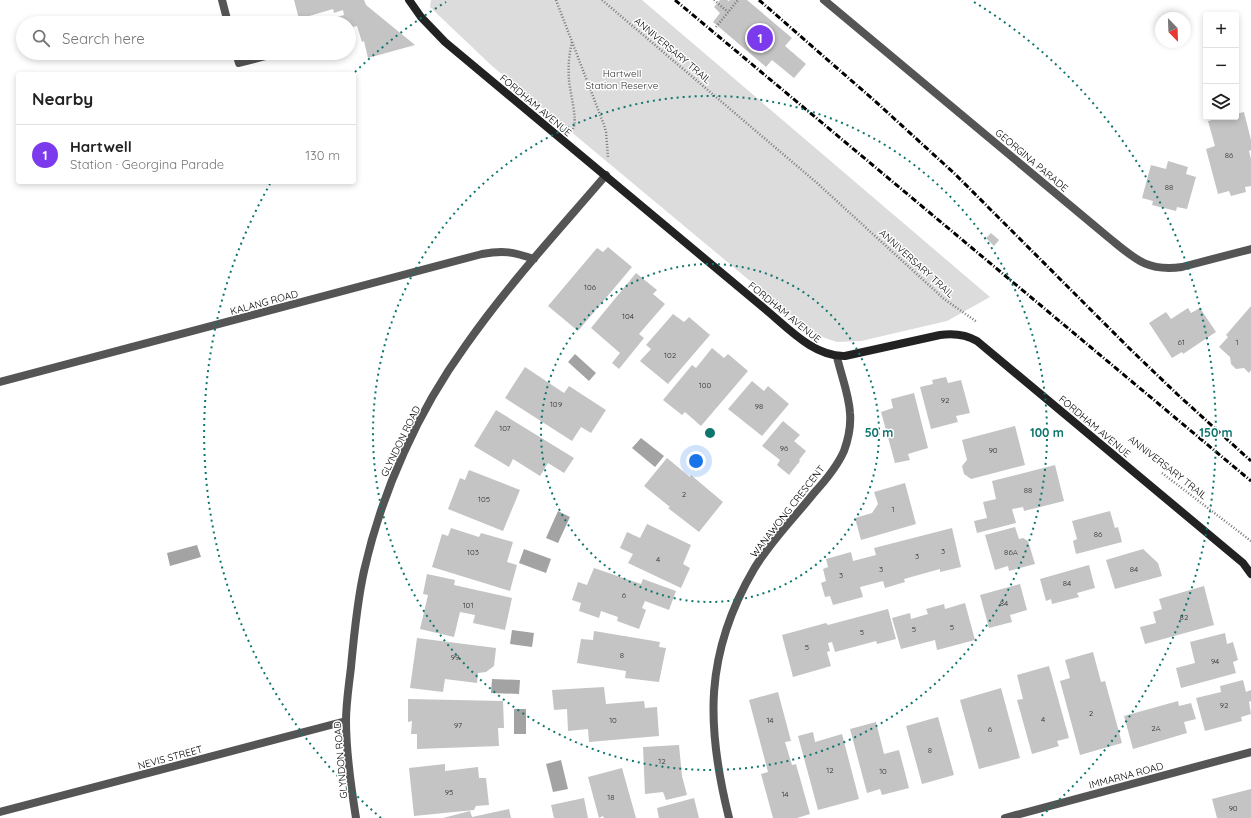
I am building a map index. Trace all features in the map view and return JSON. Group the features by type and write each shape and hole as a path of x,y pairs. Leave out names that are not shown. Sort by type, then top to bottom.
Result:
{"street":[{"path":"222,0 226,16"},
{"name":"FORDHAM AVENUE","path":"409,0 421,17 446,42 765,310 810,346 818,351 837,357 951,333 969,336 977,341 1243,564 1251,574"},
{"name":"GEORGINA PARADE","path":"824,0 1108,237 1141,261 1150,266 1170,268 1182,267 1251,249"},
{"path":"238,60 239,63 250,60"},
{"name":"GLYNDON ROAD","path":"356,818 349,762 346,721 353,648 364,570 393,475 418,423 465,346 491,311 606,175"},
{"name":"KALANG ROAD","path":"0,382 482,254 506,251 534,259"},
{"name":"WANAWONG CRESCENT","path":"729,818 718,768 713,715 713,692 716,668 731,617 754,568 768,548 823,483 844,451 850,424 850,413 837,357"},
{"name":"FORDHAM AVENUE","path":"1243,564 1251,567"},
{"name":"NEVIS STREET","path":"0,812 346,721"},
{"name":"IMMARNA ROAD","path":"1005,818 1251,752"}],"path":[{"path":"556,0 606,132 608,160 606,175"},
{"name":"ANNIVERSARY TRAIL","path":"602,0 816,183 944,299 979,323"},
{"path":"714,0 728,12"},
{"path":"716,27 738,0"},
{"path":"561,139 569,135 576,123 569,77 572,41"},
{"name":"ANNIVERSARY TRAIL","path":"1157,469 1251,541"}],"green space":[{"name":"Hartwell Station Reserve","path":"431,0 642,0 990,297 947,321 861,341 837,342 816,334 803,325 492,66 430,7"}],"shaded area":[{"path":"575,354 596,373 589,381 568,362"},
{"path":"641,438 664,456 655,467 632,448"},
{"path":"558,511 570,517 558,543 546,538"},
{"path":"197,545 201,557 170,566 167,553"},
{"path":"524,549 551,559 546,573 519,563"},
{"path":"512,630 534,633 532,647 510,644"},
{"path":"492,679 520,680 519,694 491,693"},
{"path":"514,709 526,709 526,734 514,734"},
{"path":"561,760 568,789 553,792 546,764"}],"building":[{"path":"294,0 364,0 366,5 415,45 368,58 364,41 362,42 356,26 356,16 340,16 344,15 343,10 334,13 333,9 309,16 298,16"},
{"path":"720,0 747,0 792,38 785,46 806,64 794,78 772,60 766,67 713,22 720,13 714,7"},
{"path":"1244,112 1251,140 1251,150 1249,151 1251,159 1251,186 1245,187 1246,192 1231,196 1229,191 1218,194 1206,149 1215,146 1208,121 1239,120 1239,113"},
{"path":"1168,161 1188,167 1186,174 1196,177 1187,209 1177,207 1176,211 1152,205 1153,201 1142,198 1151,165 1166,169"},
{"path":"991,233 999,240 994,246 986,238"},
{"path":"608,247 632,267 578,331 548,306 597,248 603,252"},
{"path":"636,273 657,290 653,294 665,304 639,334 644,338 619,369 612,363 620,353 591,328"},
{"path":"1251,306 1251,370 1249,373 1244,368 1236,369 1231,364 1230,357 1219,347 1228,337 1226,335"},
{"path":"1188,308 1191,313 1200,308 1216,332 1183,354 1182,352 1172,358 1149,323 1166,312 1171,319"},
{"path":"673,314 684,322 689,317 710,335 668,384 640,361 651,349 646,345"},
{"path":"712,348 724,358 728,354 748,371 701,426 685,412 682,415 663,400 692,365 696,368"},
{"path":"525,367 564,393 569,386 606,410 591,433 581,427 572,441 505,398"},
{"path":"946,377 948,383 961,380 970,413 956,416 958,422 931,429 920,387 933,384 932,380"},
{"path":"752,381 764,391 768,386 789,404 762,436 728,409"},
{"path":"914,393 928,448 908,454 910,460 895,463 881,412 893,408 891,399"},
{"path":"496,410 574,458 564,473 548,463 540,476 513,459 509,467 474,446"},
{"path":"783,421 800,435 794,441 806,451 789,475 777,465 780,460 762,446"},
{"path":"1015,426 1025,465 971,479 964,474 962,466 967,460 962,440"},
{"path":"667,458 690,477 691,475 723,502 699,532 668,508 670,507 644,486"},
{"path":"1055,465 1064,501 1024,511 1023,507 1012,509 1016,523 977,533 974,521 987,518 983,502 996,499 992,481"},
{"path":"469,470 520,490 503,531 448,509 460,478 465,480"},
{"path":"905,483 916,524 861,540 855,518 872,513 878,504 874,492"},
{"path":"1110,511 1115,528 1118,527 1122,542 1076,554 1073,541 1077,539 1072,521"},
{"path":"647,524 691,545 683,564 690,568 681,588 628,563 633,554 620,548 627,532 640,538"},
{"path":"1015,527 1019,539 1023,538 1028,541 1035,564 1009,571 1008,566 995,570 985,535"},
{"path":"451,528 479,537 481,533 513,542 507,562 517,565 510,591 432,567 442,534 448,536"},
{"path":"952,528 961,567 940,572 940,569 904,579 905,582 885,588 883,581 860,587 863,597 833,605 830,596 825,597 821,583 826,581 823,569 828,567 826,559 851,552 853,561 876,555 874,548"},
{"path":"1143,549 1158,563 1162,576 1115,589 1106,560"},
{"path":"1089,565 1095,588 1077,593 1079,597 1052,604 1051,599 1046,601 1040,579"},
{"path":"594,568 641,584 643,579 676,591 669,610 645,601 642,608 646,610 639,629 617,621 618,617 601,611 599,618 579,611 581,603 572,600 578,582 587,585"},
{"path":"427,574 455,580 454,585 512,598 505,630 473,623 475,615 460,612 454,637 420,629 428,595 423,594"},
{"path":"1020,584 1027,610 1010,615 1012,622 989,628 980,595"},
{"path":"1204,586 1214,625 1145,644 1140,627 1156,623 1153,612 1162,609 1159,599"},
{"path":"965,603 975,640 937,650 935,640 901,649 892,618 910,613 911,619 928,614 926,609 944,604 945,609"},
{"path":"888,609 896,639 877,644 876,641 835,652 832,642 828,643 830,651 827,652 831,666 793,677 782,635 826,623 828,625"},
{"path":"594,631 660,642 659,647 666,648 659,682 625,678 626,671 577,663 581,639 593,640"},
{"path":"1225,633 1227,644 1233,642 1238,660 1233,662 1236,673 1181,688 1176,668 1195,663 1190,642"},
{"path":"417,638 496,648 494,666 486,672 478,673 477,683 445,679 443,692 410,688"},
{"path":"1093,652 1101,682 1105,681 1122,743 1080,755 1060,681 1070,678 1065,660"},
{"path":"1049,666 1069,738 1057,741 1059,746 1032,754 1017,700 1023,699 1017,675"},
{"path":"1243,680 1246,692 1251,690 1251,701 1249,702 1251,714 1241,717 1242,721 1205,731 1196,698 1221,692 1220,686"},
{"path":"604,687 606,704 644,701 645,708 657,707 659,736 589,742 588,729 568,731 567,709 554,710 552,690"},
{"path":"1001,688 1020,758 979,769 960,700"},
{"path":"778,692 791,741 785,742 792,765 796,764 810,814 797,818 773,818 761,774 768,772 749,700"},
{"path":"408,699 503,701 504,728 498,728 499,746 417,749 417,734 411,734 412,721 408,722"},
{"path":"1178,701 1179,706 1191,703 1196,719 1184,722 1187,733 1133,749 1124,716"},
{"path":"938,717 954,775 922,784 906,726"},
{"path":"876,722 884,754 899,750 909,788 882,795 880,789 867,793 850,729"},
{"path":"813,732 815,742 842,734 859,799 818,810 798,736"},
{"path":"679,745 682,776 687,795 666,800 663,792 645,794 643,747"},
{"path":"445,764 445,771 478,767 479,778 486,778 489,805 476,806 474,810 414,816 409,768"},
{"path":"622,768 636,818 604,818 603,816 599,818 588,777"},
{"path":"1251,789 1251,818 1217,818 1212,799"},
{"path":"584,798 588,818 554,818 551,805"},
{"path":"694,798 699,818 659,818 657,808"},
{"path":"509,809 511,818 443,818 470,811 472,817"}],"railway":[{"path":"675,0 1251,481"},
{"path":"759,0 876,102 955,174 1129,348 1251,461"}],"place":[{"name":"Hartwell","path":"760,38"}]}
